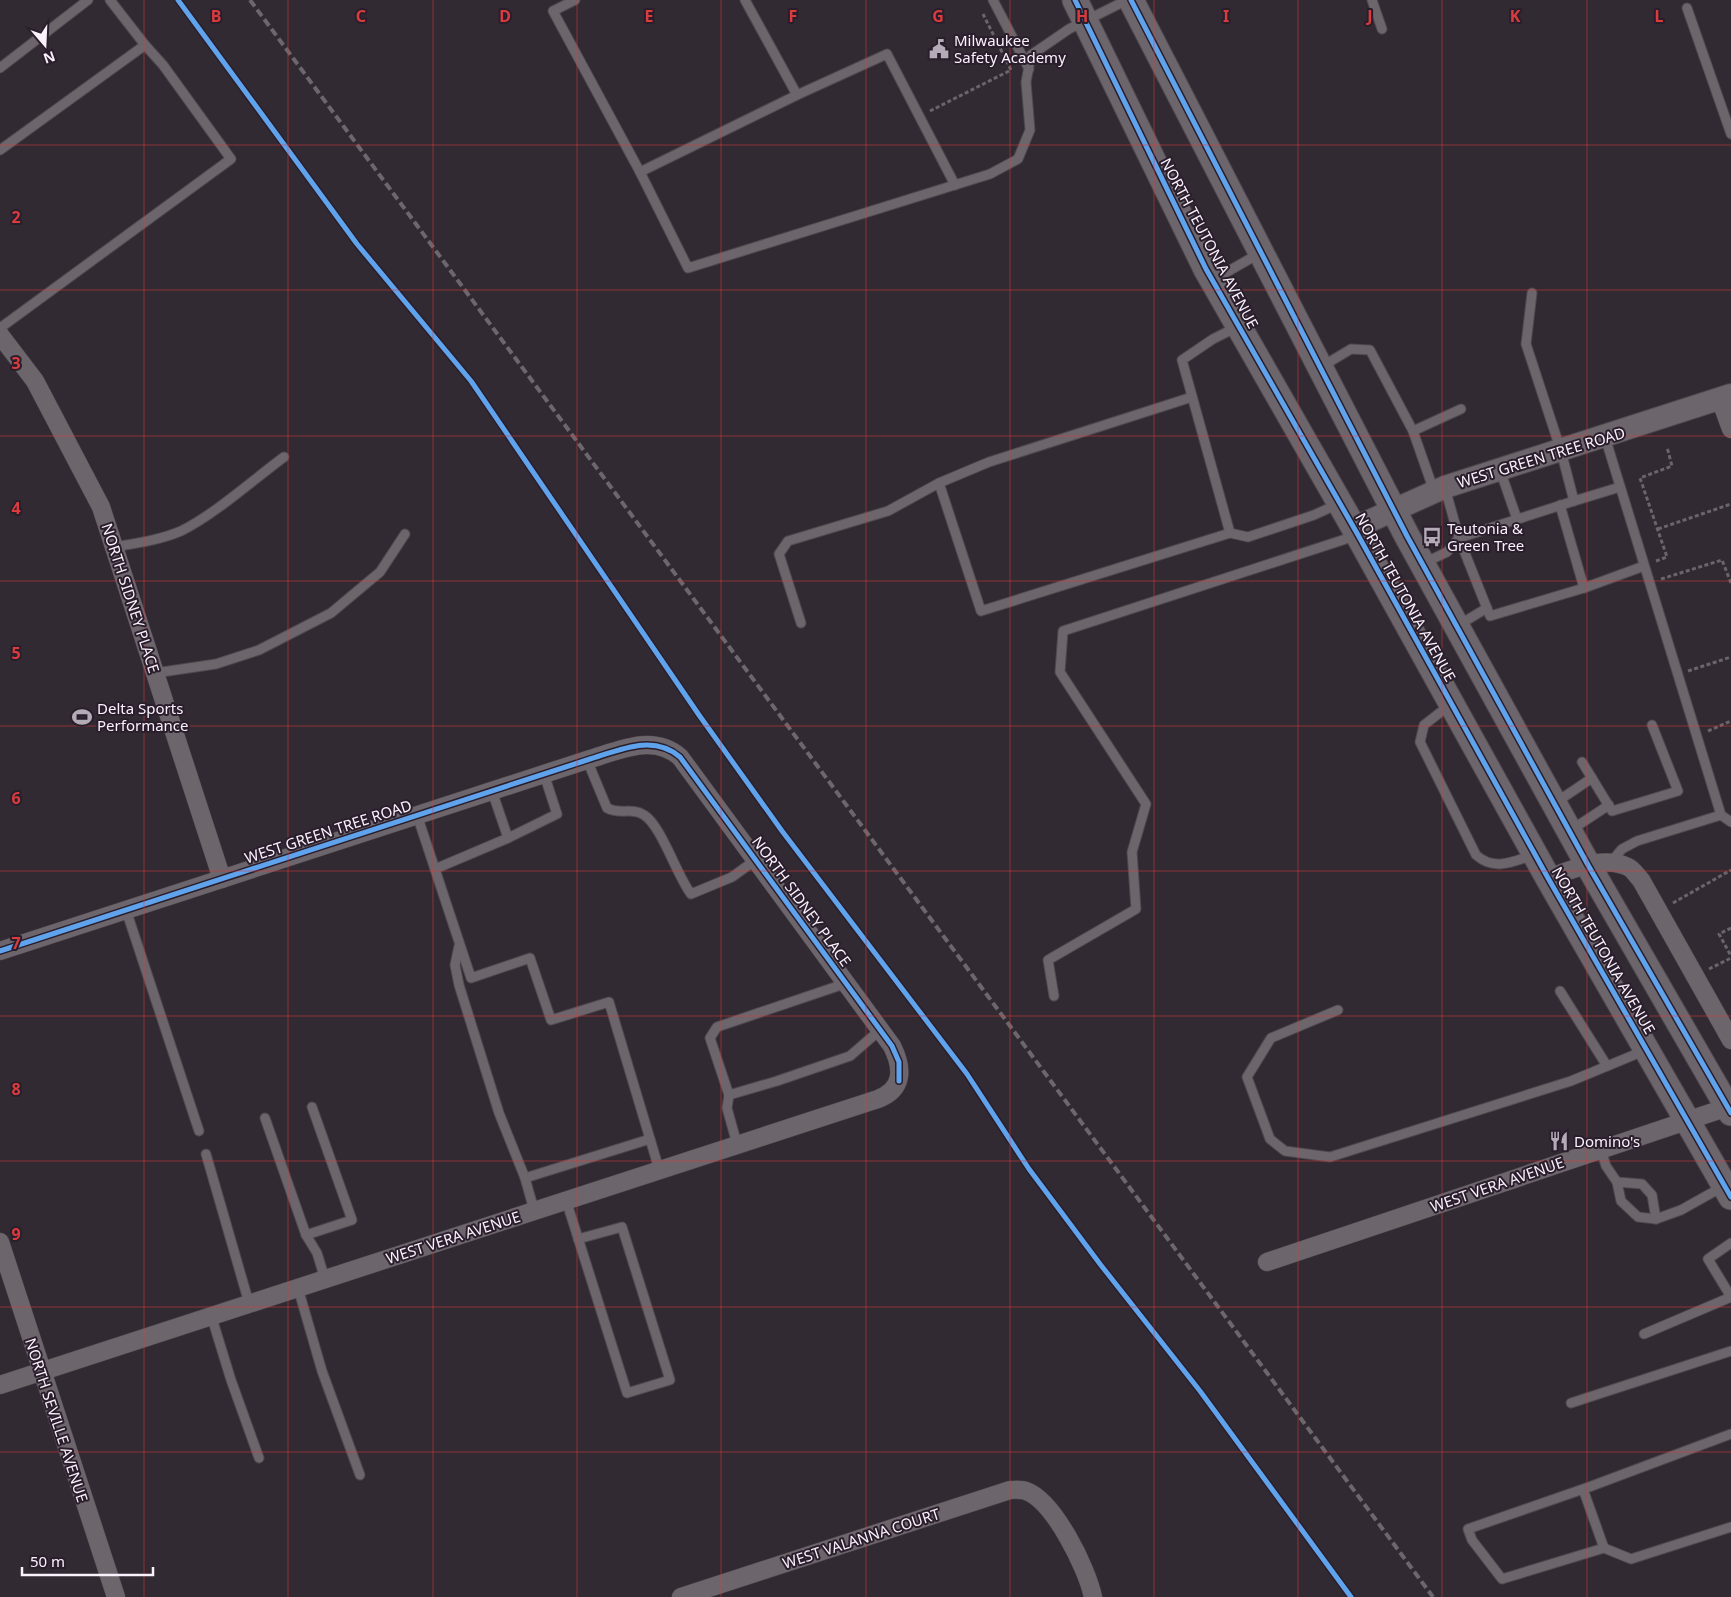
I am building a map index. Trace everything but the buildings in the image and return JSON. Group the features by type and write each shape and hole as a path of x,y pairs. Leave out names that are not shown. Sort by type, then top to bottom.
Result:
{"main road":[{"name":"NORTH TEUTONIA AVENUE","path":"1129,0 1392,509 1569,831 1599,864 1729,1110"},
{"name":"NORTH TEUTONIA AVENUE","path":"1080,11 1213,280 1340,503 1535,855 1728,1192"}],"street":[{"name":"NORTH SIDNEY PLACE","path":"0,336 36,381 101,507 222,879"},
{"name":"WEST GREEN TREE ROAD","path":"1356,532 1392,509 1439,489 1726,397"},
{"path":"1726,397 1731,429"},
{"name":"WEST GREEN TREE ROAD","path":"0,951 587,760 646,744 665,747"},
{"name":"NORTH SIDNEY PLACE","path":"665,747 680,757 847,983 896,1055 900,1071 899,1080"},
{"path":"1548,878 1599,864 1629,867 1641,880 1731,1040"},
{"name":"WEST VERA AVENUE","path":"0,1385 566,1199 878,1099 892,1091 899,1080"},
{"name":"WEST VERA AVENUE","path":"1267,1262 1687,1121 1729,1110"},
{"name":"NORTH SEVILLE AVENUE","path":"0,1242 116,1597"},
{"name":"WEST VALANNA COURT","path":"681,1597 1010,1490 1027,1491 1040,1500 1077,1552 1085,1567 1093,1597"}],"lane":[{"path":"0,68 88,0"},
{"path":"0,328 231,160 163,65 110,0"},
{"path":"575,0 553,11 640,172 688,268 990,174 1018,159 1030,130 1026,82 1031,55 1069,29 1080,11 1129,0"},
{"path":"745,0 797,95"},
{"path":"993,0 1029,69"},
{"path":"1372,0 1382,29"},
{"path":"1687,8 1731,134"},
{"path":"0,150 146,46"},
{"path":"640,172 797,95 887,54 955,185"},
{"path":"1213,280 1261,253"},
{"path":"1532,292 1526,344 1561,451 1574,501"},
{"path":"1230,533 1182,360 1213,338 1239,326"},
{"path":"1320,368 1351,349 1370,350 1413,431 1439,489 1490,616 1584,588 1644,566"},
{"path":"801,623 779,554 788,541 888,511 939,483 989,462 1192,397"},
{"path":"1413,431 1461,409"},
{"path":"1605,437 1721,815 1731,822"},
{"path":"114,547 146,542 181,531 197,522 284,457"},
{"path":"1500,470 1517,519"},
{"path":"939,483 981,611 1230,533 1248,537 1314,515 1340,503"},
{"path":"1422,564 1447,552 1459,538 1620,487"},
{"path":"1560,505 1584,588"},
{"path":"1054,996 1048,960 1136,909 1132,852 1146,804 1060,672 1063,631 1356,532"},
{"path":"155,673 216,664 259,650 331,613 380,572 406,534"},
{"path":"1456,626 1487,608"},
{"path":"1451,704 1424,724 1420,742 1476,855 1492,865 1502,865 1535,855"},
{"path":"1582,762 1612,811 1678,790 1652,725"},
{"path":"587,760 607,808 613,812 635,811 646,815 655,827 691,894 732,877 757,859"},
{"path":"435,869 508,838 557,814 544,774"},
{"path":"1554,803 1592,778"},
{"path":"492,791 508,838"},
{"path":"1569,831 1609,805"},
{"path":"417,815 471,978 530,958 551,1020 609,1002 659,1169"},
{"path":"1599,864 1637,842 1721,815"},
{"path":"126,910 199,1131"},
{"path":"459,943 455,965 458,985 502,1121 525,1178 534,1210"},
{"path":"737,1144 727,1108 729,1095 710,1038 717,1027 847,983"},
{"path":"1560,991 1607,1066"},
{"path":"1338,1010 1271,1038 1247,1077 1270,1138 1285,1151 1330,1157 1571,1081 1646,1050"},
{"path":"729,1095 850,1056 880,1030"},
{"path":"306,1235 352,1220 312,1107"},
{"path":"265,1118 306,1235 317,1253 325,1279"},
{"path":"525,1178 650,1139"},
{"path":"1601,1150 1606,1166 1617,1182 1621,1201 1638,1217 1656,1219 1728,1192"},
{"path":"206,1154 249,1303"},
{"path":"1617,1182 1642,1184 1652,1195 1656,1219"},
{"path":"566,1199 578,1239 627,1393 670,1380 622,1227 578,1239"},
{"path":"1644,1334 1731,1297 1708,1259 1731,1243"},
{"path":"298,1288 322,1371 360,1475"},
{"path":"211,1316 230,1380 259,1458"},
{"path":"1571,1403 1731,1350"},
{"path":"1731,1434 1468,1529 1502,1579 1604,1548 1631,1559 1731,1527"},
{"path":"1583,1489 1604,1548"}],"path":[{"path":"927,112 1011,70 982,14"},
{"path":"1644,566 1667,557 1640,478 1672,466 1667,447"},
{"path":"1658,529 1731,504"},
{"path":"1650,583 1722,560 1731,583"},
{"path":"1678,675 1731,657"},
{"path":"1697,735 1731,722"},
{"path":"1671,904 1731,870"},
{"path":"1708,970 1731,957 1719,934 1731,928"}],"railway":[{"path":"250,0 1433,1597"}],"cycle path":[{"path":"178,0 357,244 471,381 699,715 782,831 967,1074 1029,1169 1100,1264 1200,1391 1351,1597"},
{"path":"1075,0 1206,269 1358,535 1548,878 1731,1197"},
{"path":"1131,0 1407,536 1588,865 1731,1113"},
{"path":"0,951 611,752 635,746 658,746 680,757 892,1046 899,1062 899,1081"}],"place":[{"name":"Milwaukee Safety Academy","path":"939,49"},
{"name":"Teutonia & Green Tree","path":"1432,537"},
{"name":"Delta Sports Performance","path":"82,717"},
{"name":"Domino's","path":"1559,1141"}]}
